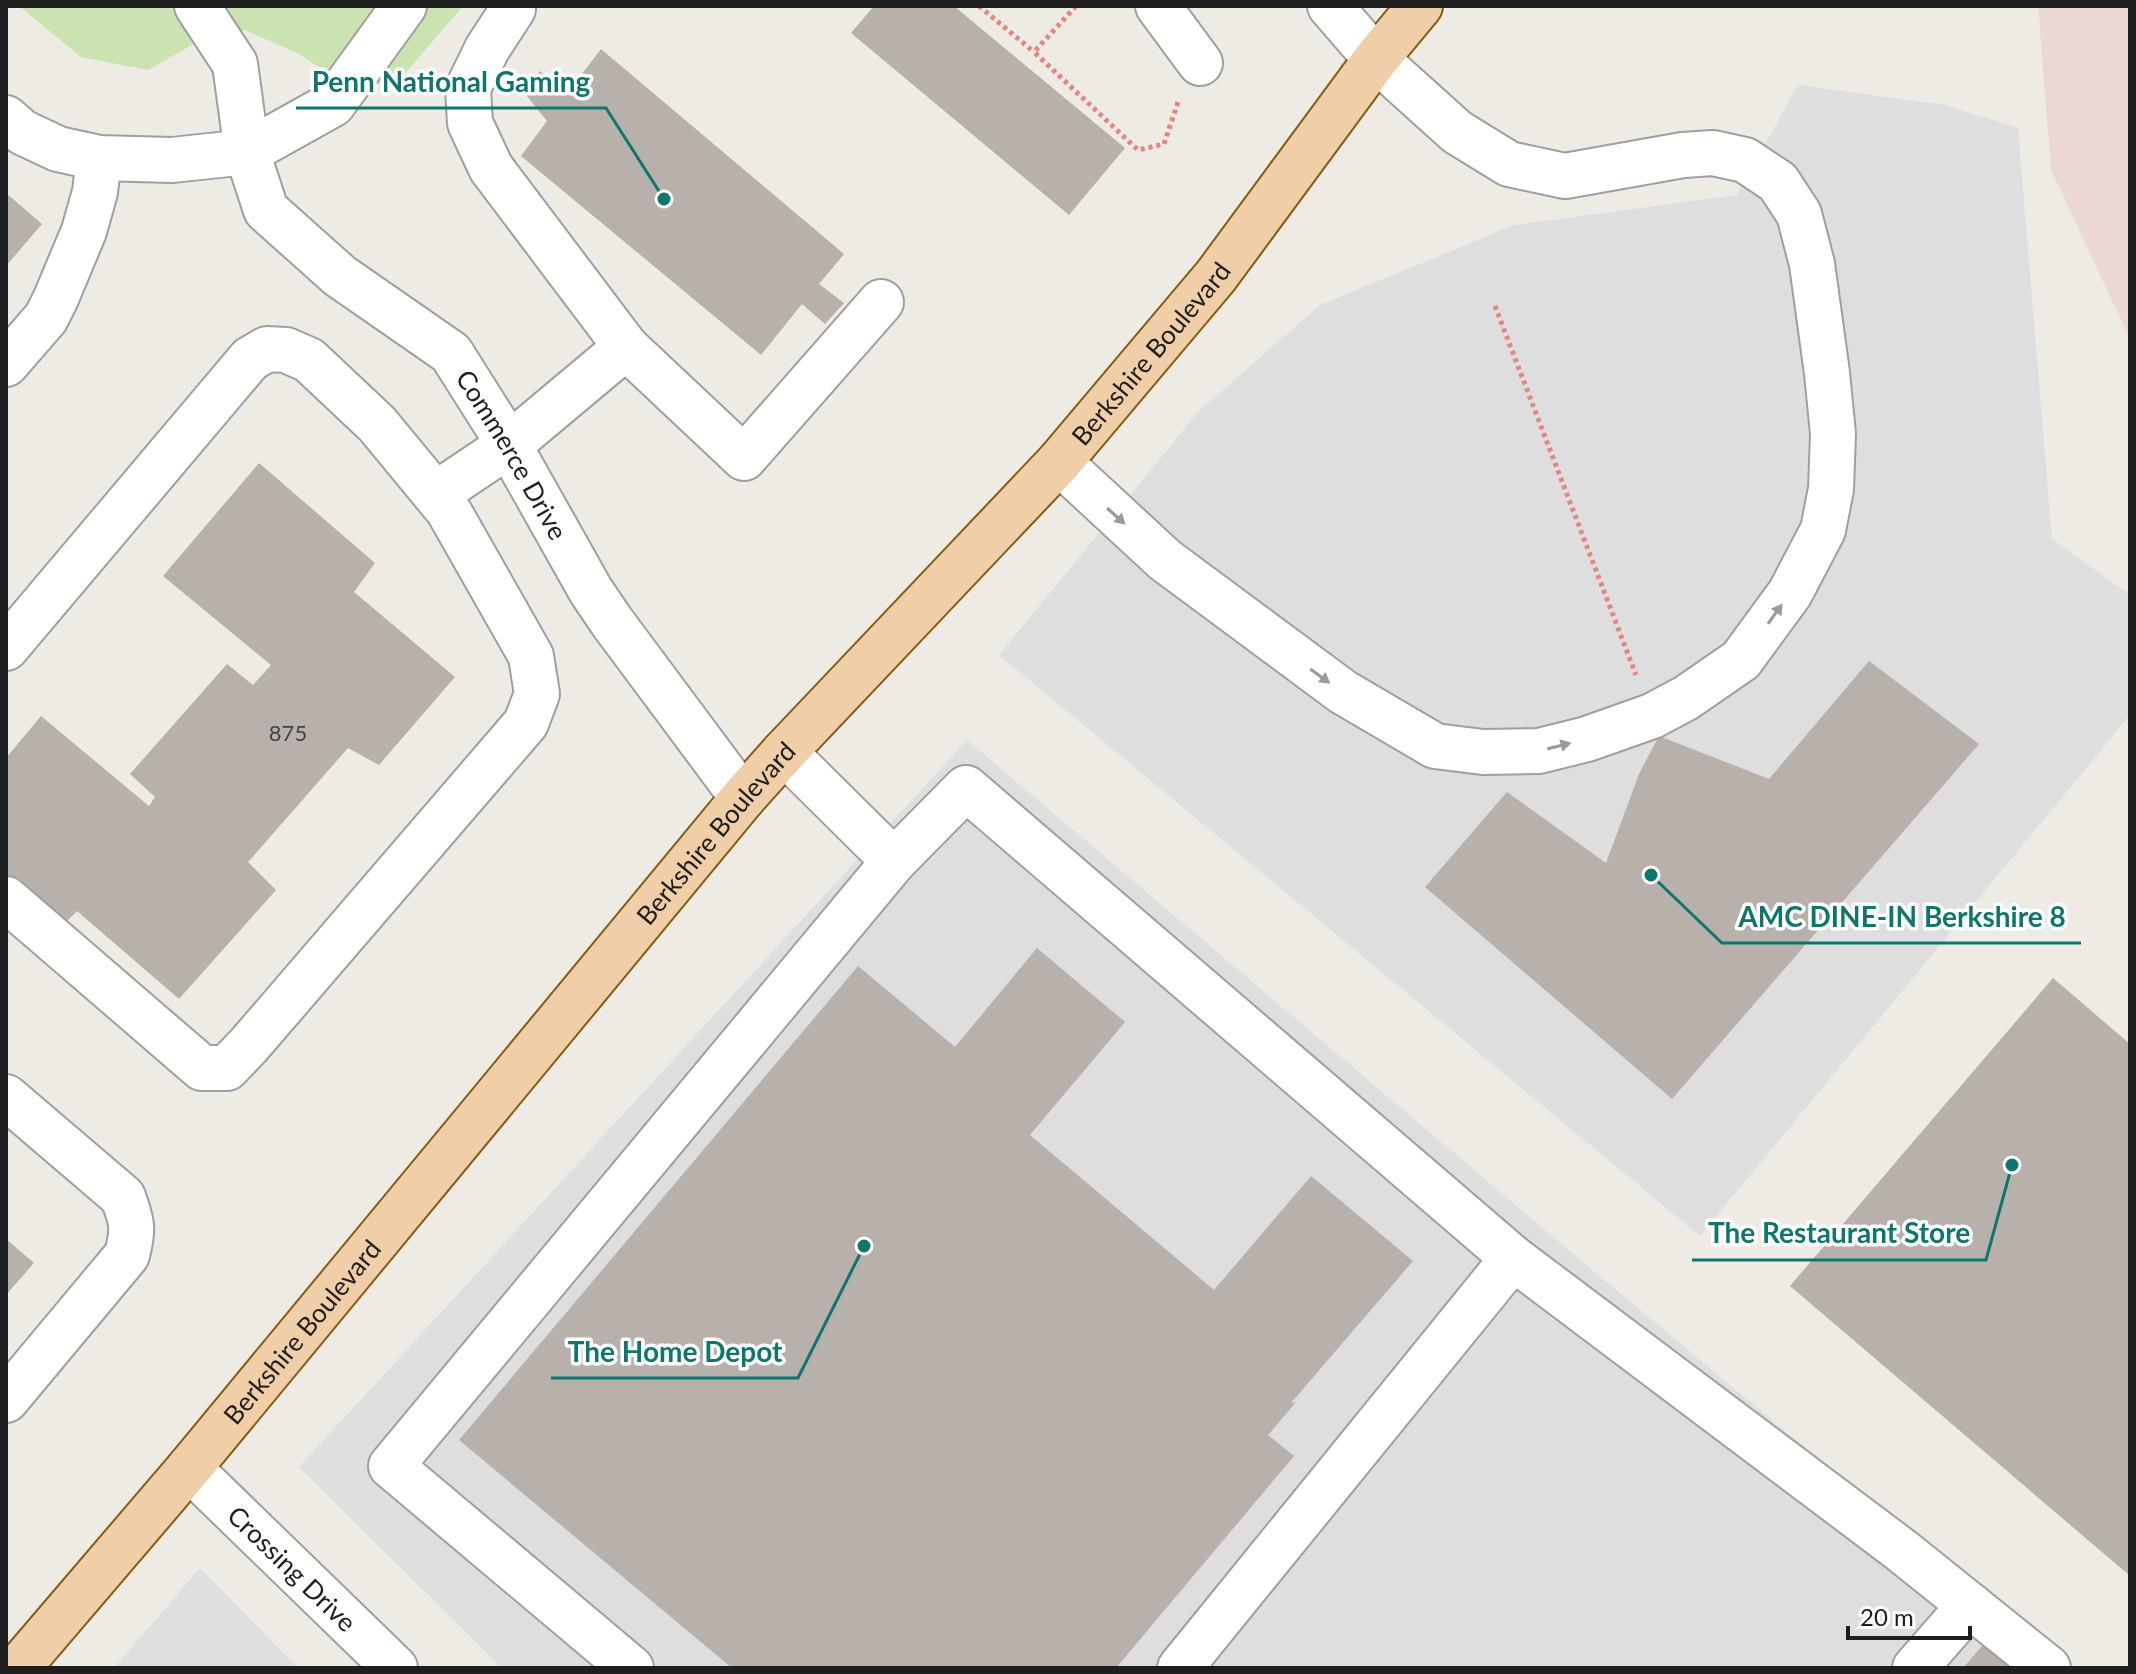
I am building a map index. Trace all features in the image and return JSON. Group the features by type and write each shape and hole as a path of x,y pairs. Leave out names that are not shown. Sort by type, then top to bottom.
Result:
{"main road":[{"name":"Berkshire Boulevard","path":"18,1668 189,1468 743,798 1059,462 1216,276 1376,59 1420,6"}],"street":[{"name":"Commerce Drive","path":"197,6 235,64 247,152 266,210 340,276 451,353 509,445 591,591 743,798"},
{"path":"6,118 22,132 58,149 99,158 172,160 247,152 333,104 404,6"},
{"path":"509,6 513,9 487,49 468,88 470,123 491,168 626,347 744,458 881,302"},
{"path":"1158,6 1191,76"},
{"path":"1059,462 1165,560 1343,692 1435,746 1483,752 1539,751 1587,739 1652,716 1686,698 1741,660 1790,593 1823,530 1831,489 1833,434 1812,264 1799,214 1778,182 1745,160 1713,153 1683,155 1565,176 1509,164 1457,132 1376,59 1330,6"},
{"path":"6,364 46,318 56,298 84,231 95,192 99,158"},
{"path":"436,494 509,445 626,347"},
{"path":"6,648 250,359 267,349 286,350 309,360 377,424 448,510 531,656 537,694 526,723 227,1068 202,1068 6,899"},
{"path":"784,752 894,861"},
{"path":"631,1668 391,1466 894,861 966,788 1513,1258 1901,1550 2048,1668"},
{"path":"6,1097 123,1197 132,1221 127,1255 6,1400"},
{"path":"1180,1668 1513,1258"},
{"name":"Crossing Drive","path":"189,1468 395,1668"},
{"path":"1915,1668 1970,1605"}],"path":[{"path":"979,6 1034,52 1138,150 1164,144 1191,76"},
{"path":"1034,52 1076,6"},
{"path":"1495,306 1652,716"}],"shaded area":[{"path":"2038,6 2130,6 2130,339 2051,170"},
{"path":"1798,85 1945,105 2018,128 2052,539 2130,595 2130,715 1700,1236 999,655 1199,411 1320,305 1514,225 1737,195"},
{"path":"967,740 1572,1253 2069,1668 502,1668 299,1467"},
{"path":"200,1568 298,1668 114,1668"}],"green space":[{"path":"19,6 463,6 402,77 356,91 299,54 245,30 199,41 148,70 81,57"}],"building":[{"path":"874,6 954,6 1125,148 1069,215 851,33"},
{"path":"601,49 844,254 819,284 844,303 825,324 802,304 761,355 521,156 547,121 522,90 540,71 565,96"},
{"path":"6,193 42,224 6,266"},
{"path":"259,463 375,563 354,592 455,677 379,765 348,748 248,862 276,890 179,999 77,911 63,925 6,879 6,758 41,716 149,806 155,797 130,774 227,664 253,685 271,665 163,576"},
{"path":"1869,661 1979,744 1672,1099 1425,887 1507,792 1606,863 1639,774 1659,736 1769,779"},
{"path":"1037,948 1125,1022 1030,1135 1214,1290 1311,1176 1413,1261 1291,1403 1296,1402 1268,1435 1294,1456 1116,1668 732,1668 459,1440 858,966 955,1047"},
{"path":"2053,978 2130,1044 2130,1576 1790,1286"},
{"path":"6,1239 34,1263 6,1295"},
{"path":"1995,1631 2039,1668 1963,1668"}],"place":[{"name":"Penn National Gaming","path":"664,199"},
{"name":"AMC DINE-IN Berkshire 8","path":"1651,875"},
{"name":"The Restaurant Store","path":"2012,1165"},
{"name":"The Home Depot","path":"864,1246"}]}
